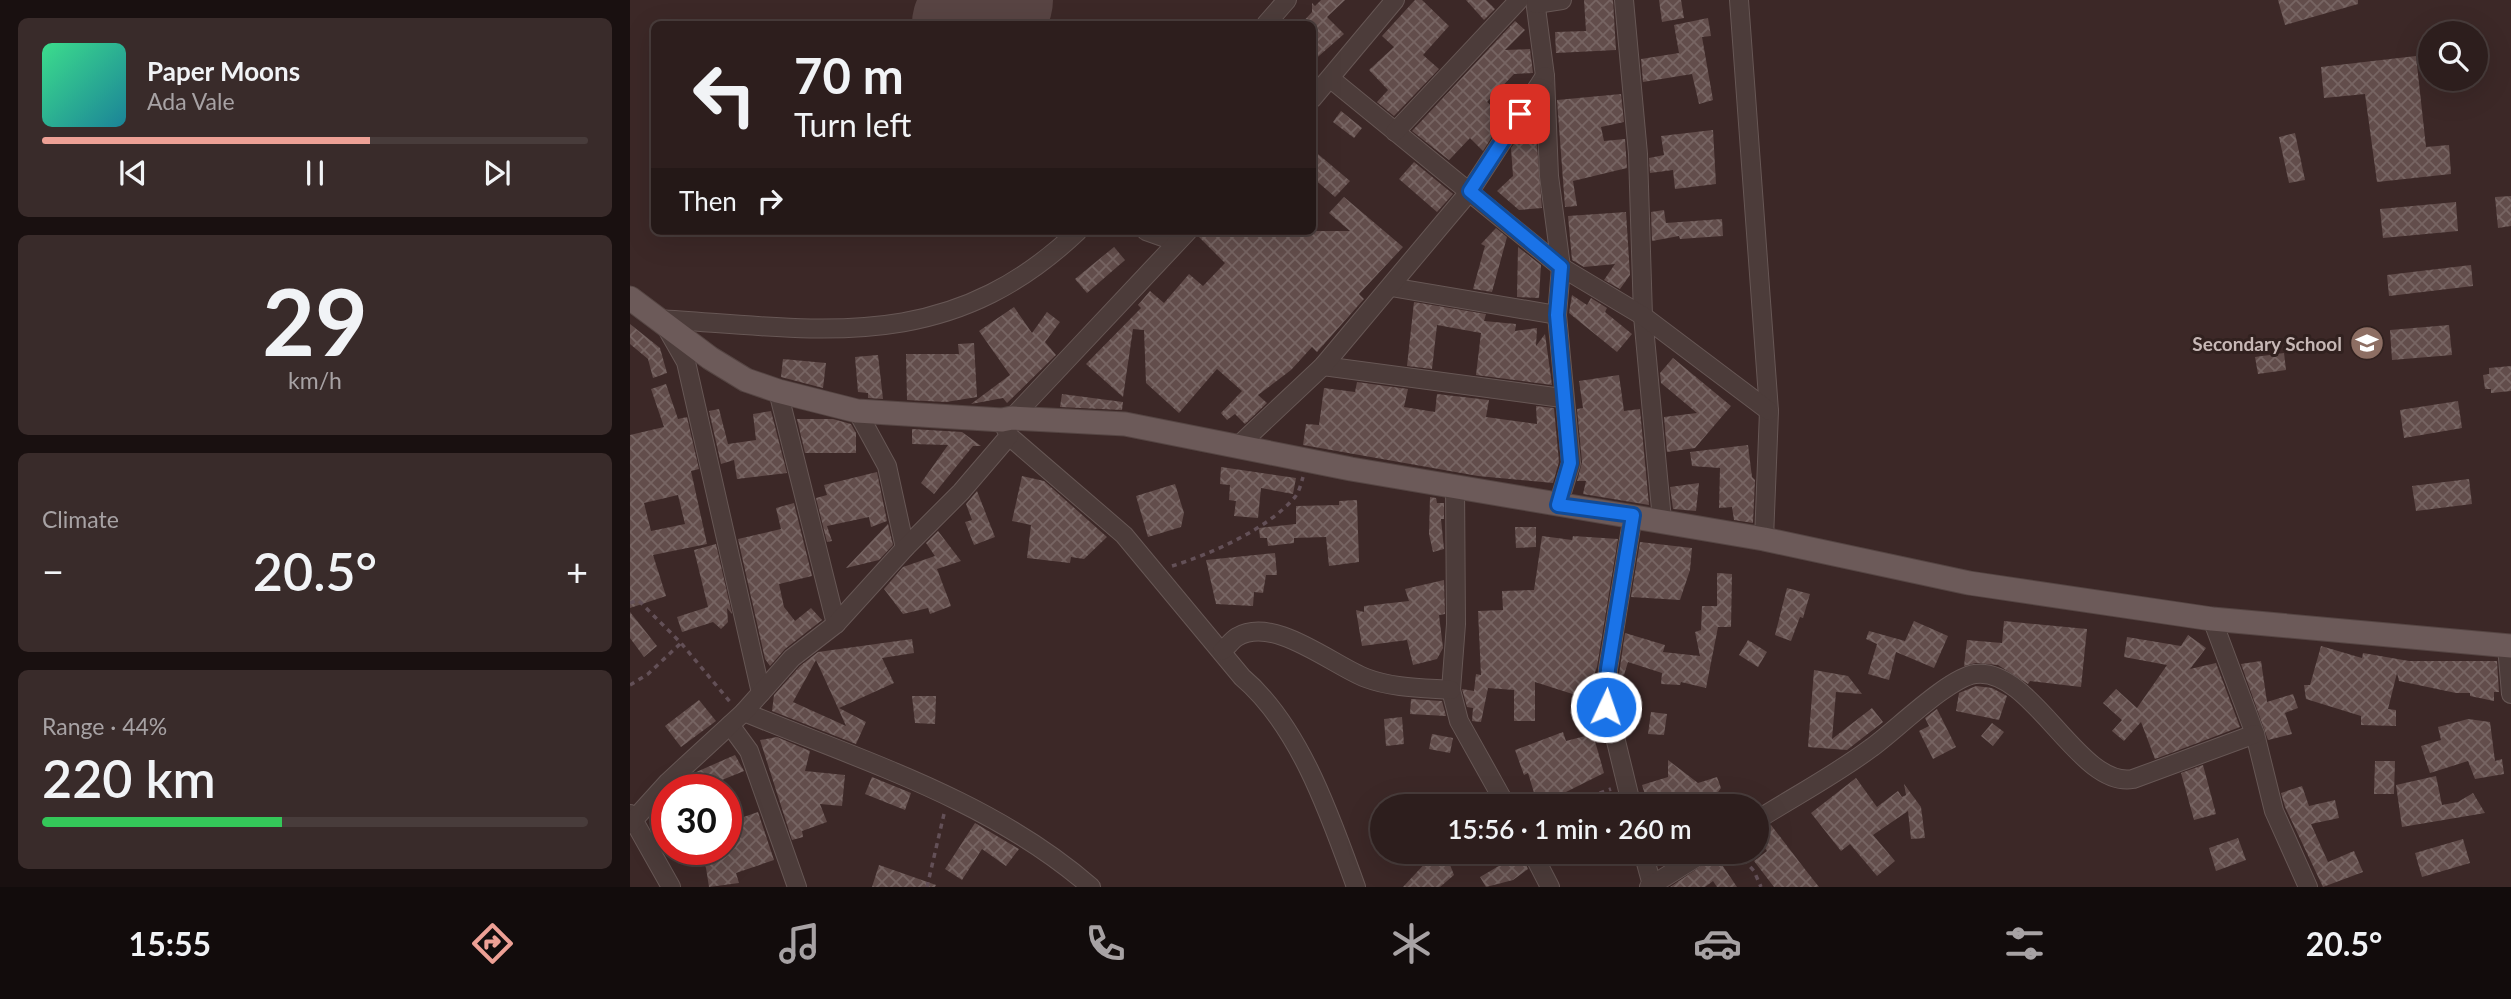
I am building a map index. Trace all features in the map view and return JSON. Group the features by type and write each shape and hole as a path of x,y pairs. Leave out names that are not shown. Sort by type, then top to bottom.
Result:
{"main road":[{"path":"630,298 710,358 746,380 857,411 1008,425 1125,424 1558,505 1633,515 1764,539 1969,583 2212,619 2509,646"}],"street":[{"path":"1269,21 1287,0"},
{"path":"1316,95 1395,0"},
{"path":"1395,132 1530,1 1562,0"},
{"path":"1624,0 1638,154 1643,316 1661,520"},
{"path":"1739,0 1769,411 1764,539"},
{"path":"1530,1 1545,76 1549,176 1561,267 1557,315 1562,398 1570,463 1558,505"},
{"path":"1239,445 1324,366 1391,287 1470,191 1545,76"},
{"path":"1331,79 1561,267 1592,288 1643,316 1769,411"},
{"path":"661,321 796,329 889,326 968,304 1006,285 1073,235"},
{"path":"671,887 631,819 739,718 792,658 836,624 905,548 961,492 1008,425 1183,237"},
{"path":"1391,287 1557,315"},
{"path":"661,321 686,362 761,693"},
{"path":"1324,366 1562,398"},
{"path":"778,391 836,624"},
{"path":"857,411 887,466 905,548"},
{"path":"1008,425 1124,536 1242,677 1264,695 1320,789 1356,887"},
{"path":"1455,486 1456,624 1451,690 1458,721 1500,794"},
{"path":"1629,794 1606,700 1608,669 1633,515"},
{"path":"2212,619 2255,734 2274,811 2308,887"},
{"path":"1222,652 1237,637 1263,631 1276,633 1367,679 1395,685 1451,690"},
{"path":"2509,646 2511,694"},
{"path":"1769,812 1870,749 1950,686 1973,674 1994,674 2040,711 2096,769 2115,779 2133,779 2255,734"},
{"path":"739,718 948,795 1017,831 1067,866 1091,887"},
{"path":"739,718 797,887"},
{"path":"1538,864 1550,887"},
{"path":"1645,864 1650,886 1686,864"}],"path":[{"path":"1166,568 1206,555 1271,518 1296,496 1309,459"},
{"path":"630,603 638,600 681,643 739,718"},
{"path":"630,685 649,674 681,643"},
{"path":"1597,794 1626,783"},
{"path":"928,887 948,795"},
{"path":"1748,864 1761,887"}],"building":[{"path":"1321,0 1345,0 1327,17 1344,34 1316,58 1316,21 1304,21 1312,12 1312,3 1315,6"},
{"path":"1415,0 1422,0 1449,26 1423,55 1439,69 1394,116 1377,102 1388,90 1369,70 1394,47 1382,36"},
{"path":"1466,0 1486,0 1495,9 1484,20"},
{"path":"1584,0 1613,0 1616,50 1556,53 1555,32 1586,31"},
{"path":"1659,0 1681,0 1684,18 1662,22"},
{"path":"2278,0 2358,0 2358,4 2285,25"},
{"path":"1708,18 1711,36 1702,37 1713,100 1699,104 1692,74 1643,82 1641,59 1679,53 1674,25"},
{"path":"1515,21 1525,30 1505,50 1530,49 1533,73 1514,74 1487,102 1504,118 1483,151 1470,138 1449,160 1412,131"},
{"path":"2416,56 2426,147 2449,145 2451,174 2377,182 2365,94 2324,98 2321,67"},
{"path":"1621,94 1624,122 1601,127 1604,141 1625,139 1627,168 1573,181 1577,206 1565,207 1557,100"},
{"path":"1341,111 1362,128 1354,138 1333,122"},
{"path":"1535,122 1542,208 1519,210 1497,191 1513,176 1511,148 1528,124"},
{"path":"1713,130 1716,184 1675,189 1673,170 1650,173 1649,158 1664,155 1661,136"},
{"path":"2295,133 2305,180 2289,183 2279,137"},
{"path":"1316,152 1350,181 1335,197 1316,180"},
{"path":"1414,162 1453,194 1437,212 1399,179"},
{"path":"2511,196 2511,226 2498,228 2495,197"},
{"path":"1344,197 1403,247 1359,294 1364,299 1317,352 1312,347 1291,370 1258,395 1267,403 1245,424 1235,414 1227,420 1221,413 1242,391 1217,369 1179,413 1146,383 1144,330 1133,329 1123,397 1086,364 1141,308 1138,305 1150,291 1164,303 1189,274 1203,286 1225,263 1198,235 1316,235 1316,231 1350,231 1329,213"},
{"path":"2456,202 2458,231 2383,238 2380,209"},
{"path":"1664,210 1666,223 1722,219 1723,236 1680,239 1679,236 1652,241 1651,212"},
{"path":"1626,212 1630,275 1620,289 1604,280 1615,264 1584,267 1572,260 1568,216"},
{"path":"1496,228 1507,237 1492,292 1473,289 1485,246 1481,244"},
{"path":"1114,247 1125,260 1087,293 1075,279"},
{"path":"1518,247 1541,265 1539,298 1517,297"},
{"path":"2471,265 2473,286 2389,296 2387,275"},
{"path":"1572,295 1587,305 1591,298 1607,308 1605,312 1632,334 1617,352 1569,313"},
{"path":"1414,302 1486,314 1484,321 1516,324 1515,331 1537,328 1536,346 1545,334 1552,385 1476,375 1481,333 1437,325 1432,369 1407,366"},
{"path":"1014,307 1032,333 1047,312 1060,322 1045,342 1056,355 1007,403 1003,398 971,404 1010,375 979,331"},
{"path":"630,324 660,348 667,373 653,378 648,359 630,344"},
{"path":"2449,325 2452,355 2392,360 2390,330"},
{"path":"974,343 977,397 946,402 907,400 906,354 959,354 958,344"},
{"path":"2284,353 2286,370 2258,374 2255,357"},
{"path":"878,355 883,399 868,398 868,393 858,392 855,357"},
{"path":"1673,358 1731,406 1695,448 1667,452 1664,417 1697,413 1661,383 1660,373"},
{"path":"783,359 826,363 823,388 781,377"},
{"path":"2511,366 2511,391 2491,393 2491,389 2485,389 2483,375 2489,374 2489,368"},
{"path":"1619,375 1624,411 1640,409 1649,505 1583,494 1586,481 1577,481 1582,462 1577,409 1583,408 1579,381"},
{"path":"1357,382 1408,389 1404,407 1435,412 1437,394 1489,400 1486,417 1537,424 1536,406 1554,408 1559,462 1553,483 1478,476 1303,445 1306,424 1319,425 1324,388 1355,392"},
{"path":"666,384 678,419 687,417 699,469 691,471 707,544 653,555 666,596 630,608 630,435 664,427 651,389","holes":["678,495 685,524 651,531 644,503"]},
{"path":"1062,394 1123,402 1122,410 1060,407"},
{"path":"2458,401 2462,428 2404,438 2400,410"},
{"path":"719,409 728,444 756,440 753,414 771,411 787,473 737,479 734,460 721,464 709,411"},
{"path":"797,419 833,419 851,424 856,433 856,453 805,453"},
{"path":"912,429 962,432 981,446 973,446 934,494 921,483 948,445 912,444"},
{"path":"1748,445 1752,477 1755,480 1753,523 1734,520 1732,507 1719,508 1720,468 1692,466 1690,452"},
{"path":"1221,467 1296,478 1293,494 1261,488 1258,518 1234,516 1236,501 1229,500 1230,485 1220,484"},
{"path":"877,472 887,521 871,527 869,517 827,526 832,541 827,542 816,498 827,495 824,485"},
{"path":"1022,476 1044,481 1107,537 1084,559 1071,557 1070,563 1027,558 1031,525 1012,521"},
{"path":"2469,479 2472,504 2416,511 2412,486"},
{"path":"1699,483 1696,511 1673,509 1670,487"},
{"path":"1175,484 1184,513 1181,527 1148,537 1136,496"},
{"path":"977,491 995,537 974,545 965,522 972,520 966,504"},
{"path":"1430,497 1436,498 1437,503 1444,503 1444,519 1441,519 1444,549 1433,552 1429,534"},
{"path":"1357,500 1359,562 1329,566 1326,537 1294,538 1294,543 1268,546 1267,538 1260,538 1259,528 1296,524 1296,506 1339,505 1339,501"},
{"path":"794,503 812,576 779,584 784,607 795,621 811,608 822,620 785,649 770,666 765,659 738,539 781,529 776,508"},
{"path":"888,524 893,545 879,560 846,568"},
{"path":"1515,527 1536,527 1536,547 1516,548"},
{"path":"938,531 961,561 937,569 951,606 930,614 928,608 903,614 884,589 903,567 935,556 926,543"},
{"path":"1542,536 1572,540 1573,536 1618,539 1597,667 1585,698 1535,682 1535,721 1514,721 1514,690 1488,688 1481,722 1472,721 1473,708 1467,707 1462,689 1474,691 1476,674 1481,675 1478,611 1503,610 1502,591 1534,590"},
{"path":"1640,542 1692,548 1690,570 1680,600 1631,597"},
{"path":"716,544 732,614 727,608 728,622 721,629 713,622 682,632 677,617 708,607 694,550"},
{"path":"1275,553 1277,575 1266,575 1263,593 1254,592 1253,606 1216,604 1206,560"},
{"path":"1717,573 1732,574 1731,627 1718,627 1706,688 1681,682 1680,685 1661,684 1662,673 1628,662 1624,675 1619,674 1625,633 1665,645 1663,652 1700,656 1695,632 1701,630 1702,606 1717,606"},
{"path":"1444,580 1445,614 1439,615 1443,648 1437,659 1413,665 1407,640 1362,646 1356,610 1364,612 1364,606 1409,601 1405,589"},
{"path":"1787,588 1810,594 1803,618 1800,617 1791,641 1775,635"},
{"path":"630,612 657,646 644,657 630,638"},
{"path":"1914,621 1948,636 1934,668 1896,652 1889,680 1868,674 1877,644 1866,639 1869,631 1905,641"},
{"path":"2004,621 2087,629 2081,687 2030,681 2028,684 1998,665 1976,663 1964,666 1967,640 2002,643"},
{"path":"2188,635 2206,648 2190,669 2216,663 2240,727 2155,759 2141,722 2124,741 2112,731 2122,720 2103,703 2116,689 2137,708 2167,665 2124,657 2127,637 2181,646"},
{"path":"912,639 914,653 882,658 894,683 839,708 866,722 856,744 772,711 774,695 800,666 818,652","holes":["816,660 846,726 793,702"]},
{"path":"1748,640 1767,652 1758,667 1739,655"},
{"path":"2321,646 2362,658 2363,653 2409,661 2497,661 2499,692 2494,692 2494,701 2470,696 2470,693 2456,693 2399,681 2397,673 2388,709 2396,710 2396,726 2361,725 2361,716 2306,699 2304,685 2310,685"},
{"path":"2261,661 2267,702 2293,694 2298,708 2285,713 2292,734 2268,740 2241,664"},
{"path":"1814,670 1848,676 1862,694 1836,692 1832,739 1872,708 1883,722 1847,750 1808,747"},
{"path":"1976,686 1992,688 2007,696 1999,720 1956,711 1959,693"},
{"path":"912,696 936,696 935,724 915,723"},
{"path":"1411,699 1442,701 1446,716 1410,714"},
{"path":"699,700 716,721 681,747 665,726"},
{"path":"1937,709 1956,747 1933,759 1919,731 1929,726 1925,718"},
{"path":"1651,712 1667,714 1664,735 1648,734"},
{"path":"1402,717 1404,744 1386,746 1384,719"},
{"path":"2468,719 2490,722 2495,761 2502,759 2504,774 2475,779 2468,761 2430,773 2421,746 2441,740 2438,727"},
{"path":"1992,723 2004,732 1993,746 1981,736"},
{"path":"1563,732 1566,741 1593,734 1604,773 1562,794 1534,794 1528,773 1524,775 1515,750"},
{"path":"1432,734 1453,738 1450,753 1429,749"},
{"path":"777,737 810,751 805,771 845,775 842,806 820,804 827,822 802,831 803,837 792,840 760,740"},
{"path":"735,755 744,771 737,774 694,773"},
{"path":"1668,760 1698,783 1717,777 1721,788 1717,794 1645,794 1642,785 1668,777"},
{"path":"2375,761 2395,761 2394,794 2374,794"},
{"path":"2203,765 2216,814 2194,820 2181,773"},
{"path":"2436,776 2442,805 2458,802 2473,793 2485,813 2402,827 2396,785"},
{"path":"872,777 911,793 905,810 865,794"},
{"path":"1856,778 1877,807 1898,791 1902,797 1906,795 1904,784 1921,807 1925,838 1911,839 1908,811 1873,835 1895,861 1877,876 1850,844 1841,851 1811,813"},
{"path":"2302,786 2309,806 2335,800 2339,818 2311,824 2328,862 2354,851 2363,872 2323,887 2281,793"},
{"path":"758,812 774,860 736,873 739,883 709,887 705,865 742,865 742,818"},
{"path":"975,823 1019,849 1006,866 982,849 962,880 945,869"},
{"path":"1769,826 1819,887 1774,887 1756,864 1769,864"},
{"path":"2238,838 2246,860 2216,871 2209,848"},
{"path":"2463,839 2470,863 2422,877 2415,853"},
{"path":"1424,864 1450,864 1454,875 1440,887 1403,887"},
{"path":"1502,864 1526,864 1528,869 1513,880 1486,887 1480,877"},
{"path":"1704,864 1721,864 1737,887 1717,887 1713,881 1705,887 1670,887"},
{"path":"879,865 936,885 872,887"}],"runway":[{"path":"975,21 992,0"}],"place":[{"name":"Secondary School","path":"2367,343"}],"route":[{"path":"1520,114 1470,191 1561,267 1557,315 1562,398 1570,463 1558,505 1633,515 1608,669 1606,707"}]}
